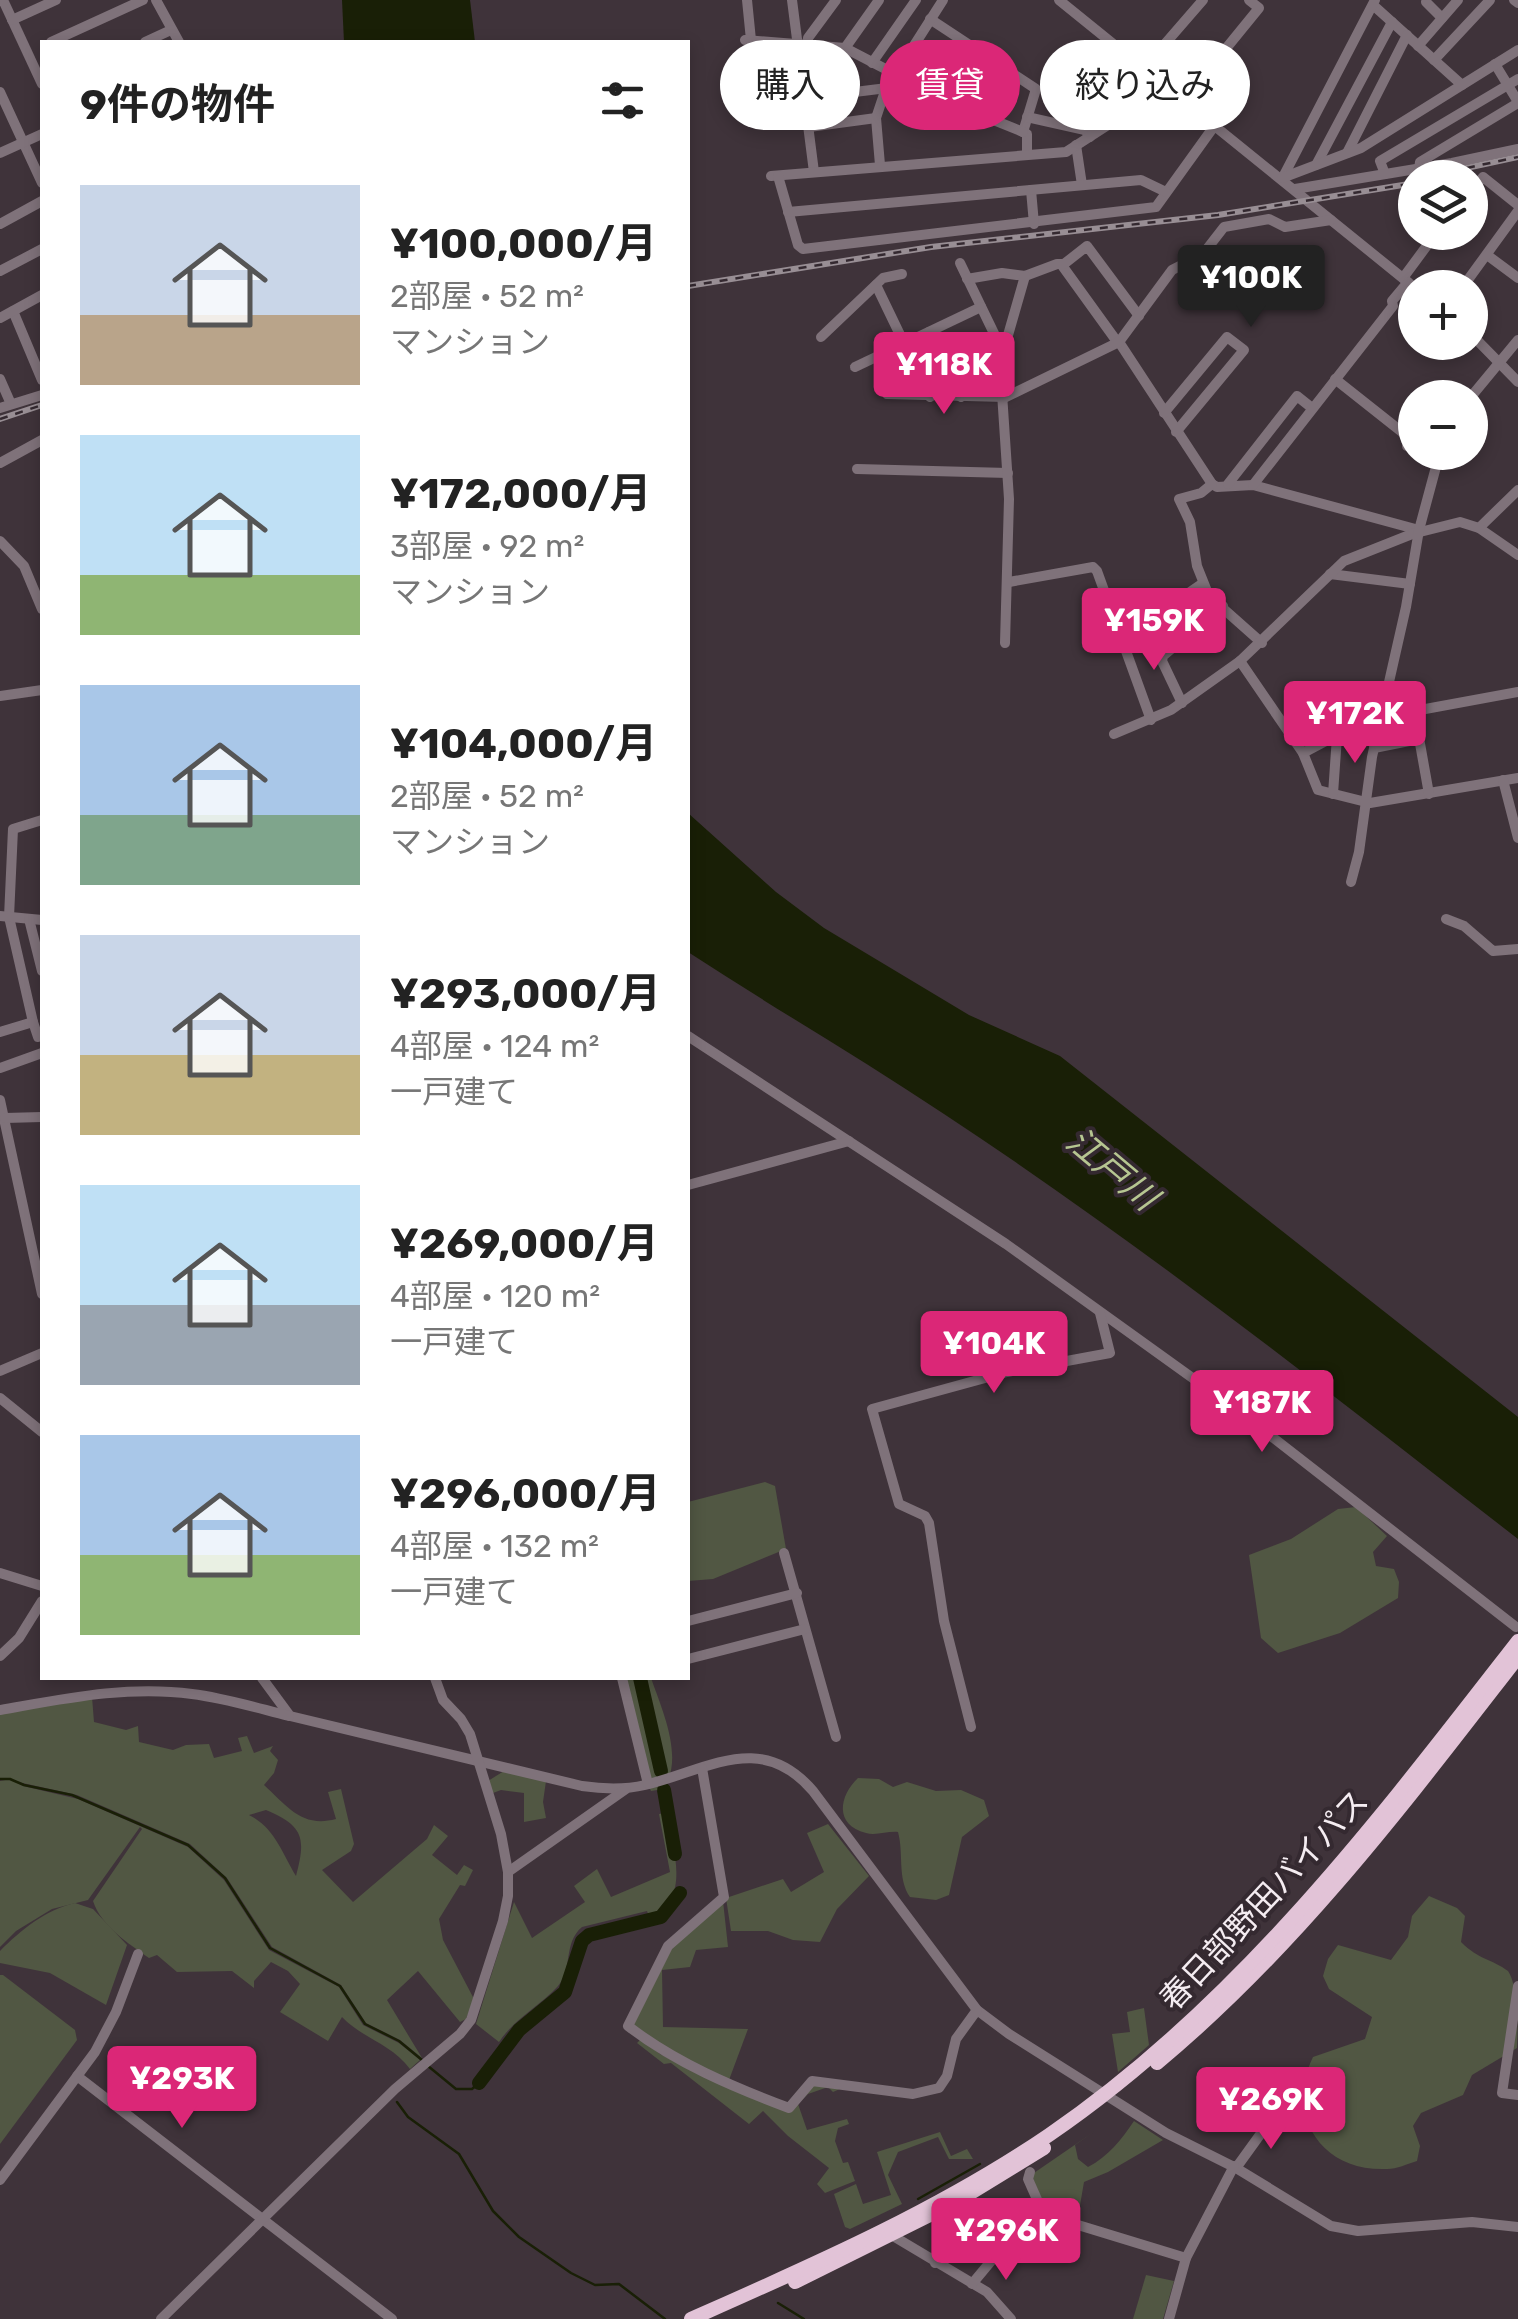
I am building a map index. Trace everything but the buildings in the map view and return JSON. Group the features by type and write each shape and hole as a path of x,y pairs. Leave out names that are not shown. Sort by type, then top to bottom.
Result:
{"highway":[{"name":"春日部野田バイパス","path":"696,2318 950,2194 1110,2096 1248,1967 1344,1861 1517,1634"},
{"name":"春日部野田バイパス","path":"715,2319 893,2236 1013,2170 1188,2038 1267,1960 1399,1811 1518,1657"}],"street":[{"path":"3,0 40,80"},
{"path":"12,20 56,0"},
{"path":"55,40 143,0"},
{"path":"156,0 178,40"},
{"path":"747,0 748,40"},
{"path":"792,0 801,40"},
{"path":"806,40 836,0"},
{"path":"850,40 878,0"},
{"path":"872,63 916,0"},
{"path":"917,40 943,0"},
{"path":"1059,0 1109,40"},
{"path":"1169,40 1204,0"},
{"path":"1233,40 1259,8 1249,0"},
{"path":"1418,46 1458,0"},
{"path":"1434,60 1490,0"},
{"path":"1282,178 1374,2 1462,85"},
{"path":"1426,2 1442,18"},
{"path":"930,19 1036,89 1023,132"},
{"path":"1316,166 1392,22"},
{"path":"148,40 171,30"},
{"path":"1346,154 1407,35"},
{"path":"28,53 40,47"},
{"path":"1282,178 1361,148 1518,50"},
{"path":"860,56 880,68"},
{"path":"1423,160 1518,102 1513,82 1495,64"},
{"path":"1385,174 1380,161 1513,82"},
{"path":"0,92 40,180"},
{"path":"880,107 876,118 880,165"},
{"path":"1027,117 1085,130 1090,137"},
{"path":"860,120 876,118"},
{"path":"809,130 814,172"},
{"path":"1018,130 1026,134 1027,154"},
{"path":"1101,130 1066,152 774,176 798,245 804,250 1156,208 1211,130"},
{"path":"1219,130 1398,274"},
{"path":"0,153 40,135"},
{"path":"1076,145 1082,185"},
{"path":"1461,160 1518,149"},
{"path":"1295,188 1398,172"},
{"path":"788,212 1141,180 1166,192"},
{"path":"1476,270 1518,208 1488,181"},
{"path":"1031,190 1034,224"},
{"path":"0,224 40,202"},
{"path":"887,394 1002,398 1118,343 1172,270 1204,254 1224,227 1268,219 1284,227 1331,220"},
{"path":"967,279 1002,272 1025,276 1061,264 1087,246 1139,316"},
{"path":"0,271 40,250"},
{"path":"1487,255 1518,278"},
{"path":"960,263 1003,352"},
{"path":"1061,264 1212,484 1253,486 1418,531"},
{"path":"821,337 883,278 902,274"},
{"path":"1005,643 1009,582 1003,352 1025,276"},
{"path":"876,284 930,397"},
{"path":"1253,486 1393,306 1398,294"},
{"path":"0,318 40,296"},
{"path":"856,367 981,308"},
{"path":"13,310 40,375"},
{"path":"929,332 961,398"},
{"path":"1164,413 1227,337 1244,350 1176,432"},
{"path":"1485,380 1518,340"},
{"path":"1488,354 1518,382"},
{"path":"1195,376 1211,389"},
{"path":"0,379 5,406 40,396"},
{"path":"1336,379 1398,429"},
{"path":"1228,484 1297,396 1312,408"},
{"path":"0,464 40,441"},
{"path":"857,469 1008,472"},
{"path":"1351,882 1374,748 1431,470"},
{"path":"1212,484 1201,493 1179,499 1190,522 1203,583 1209,596 1262,643"},
{"path":"1479,528 1518,490"},
{"path":"1114,734 1182,703 1240,661 1344,561 1418,531 1460,522 1479,528 1518,556"},
{"path":"0,541 24,566 40,604"},
{"path":"1009,582 1093,567 1151,720"},
{"path":"1330,574 1410,584"},
{"path":"1120,640 1203,583"},
{"path":"1182,703 1163,656 1223,606"},
{"path":"1240,661 1303,753 1318,790 1364,804 1518,778"},
{"path":"0,696 40,690"},
{"path":"1333,794 1338,722 1380,721 1414,710 1517,695"},
{"path":"1414,710 1430,794"},
{"path":"1303,753 1337,735"},
{"path":"1374,748 1420,739"},
{"path":"1504,780 1518,838"},
{"path":"40,821 13,829 4,916 33,1022 40,1034"},
{"path":"4,916 40,920"},
{"path":"30,919 40,962"},
{"path":"1446,919 1464,926 1493,951 1518,949"},
{"path":"26,992 40,988"},
{"path":"0,1032 33,1022"},
{"path":"690,1037 1006,1244 1244,1415 1444,1570 1517,1634"},
{"path":"0,1068 40,1053"},
{"path":"0,1100 40,1284"},
{"path":"5,1118 40,1116"},
{"path":"690,1184 849,1141"},
{"path":"971,1727 944,1621 929,1523 925,1516 899,1504 872,1410 1008,1372 1110,1352 1100,1312"},
{"path":"0,1371 40,1354"},
{"path":"0,1398 40,1430"},
{"path":"784,1553 836,1737"},
{"path":"0,1573 40,1585"},
{"path":"690,1620 797,1592"},
{"path":"0,1656 19,1638 40,1604"},
{"path":"690,1658 805,1629"},
{"path":"263,1680 290,1716"},
{"path":"161,2319 471,2020 503,1921 508,1872 501,1834 468,1728 443,1700 436,1680"},
{"path":"623,1680 651,1783"},
{"path":"0,1710 100,1693 192,1694 582,1786 628,1788 738,1758 778,1763 803,1779 977,2010 1176,2140 1235,2167 1325,2223 1343,2230 1472,2222 1518,2227"},
{"path":"702,1768 724,1898 668,1946 628,2026 661,2052 740,2090 789,2108 812,2081 922,2094 938,2088 947,2076 956,2039 977,2010"},
{"path":"508,1872 628,1788"},
{"path":"0,2180 78,2076 116,2012 138,1954"},
{"path":"1518,1986 1502,2094 1518,2095"},
{"path":"78,2076 392,2319"},
{"path":"1169,2319 1186,2258 1235,2167 1262,2132 1282,2116"},
{"path":"1030,2172 1028,2179 1047,2222"},
{"path":"972,2284 1031,2214 1042,2208"},
{"path":"935,2263 974,2218 1010,2239"},
{"path":"1078,2224 1186,2258"},
{"path":"893,2236 987,2292 1012,2319"}],"shaded area":[{"path":"765,1482 775,1486 786,1549 713,1579 690,1581 690,1501"},
{"path":"1356,1507 1387,1536 1373,1552 1376,1566 1394,1569 1399,1582 1398,1598 1340,1633 1278,1653 1261,1638 1249,1555 1291,1539 1338,1509"},
{"path":"623,1680 652,1680 672,1749 672,1764 663,1789 651,1791 641,1769"},
{"path":"92,1697 94,1722 126,1730 138,1726 139,1742 173,1750 209,1744 214,1758 242,1751 238,1738 247,1736 254,1753 273,1746 270,1751 278,1760 264,1785 296,1814 314,1821 336,1819 328,1792 341,1789 354,1844 351,1851 322,1870 353,1902 427,1839 434,1825 448,1836 432,1855 457,1875 464,1865 473,1870 439,1919 443,1940 474,1999 466,2019 460,2022 418,1971 387,2000 422,2058 400,2040 366,2023 341,1985 272,1947 227,1878 190,1844 77,1795 0,1778 0,1713","holes":["266,1810 288,1822 299,1835 301,1852 296,1876 272,1834 249,1815"]},
{"path":"504,1771 546,1781 546,1818 524,1822 524,1793 493,1793 488,1781"},
{"path":"858,1778 879,1779 893,1787 907,1782 936,1791 961,1790 984,1800 989,1816 962,1837 949,1895 936,1900 910,1897 903,1882 898,1832 870,1834 849,1824 844,1817 844,1801"},
{"path":"11,1779 23,1786 78,1799 188,1847 224,1880 269,1950 339,1987 363,2025 399,2043 420,2060 410,2069 395,2053 342,2017 328,2041 280,2012 300,1984 288,1971 271,1962 254,1981 254,1988 232,1971 177,1972 157,1955 149,1958 124,1940 102,1918 93,1901 140,1827 88,1900 52,1909 16,1931 0,1947 0,1781"},
{"path":"666,1813 676,1872 671,1899 663,1910 650,1919 647,1911 582,1927 572,1941 558,1986 499,2042 476,2024 514,1902 532,1938 585,1902 574,1886 597,1869 611,1897 670,1872 659,1814"},
{"path":"828,1824 869,1876 837,1909 820,1942 793,1940 768,1931 731,1931 726,1898 783,1879 791,1892 824,1872 807,1833"},
{"path":"1429,1896 1457,1908 1465,1916 1461,1942 1508,1971 1516,1996 1517,2048 1472,2075 1463,2095 1421,2113 1413,2126 1420,2146 1417,2161 1391,2169 1364,2167 1327,2150 1307,2119 1303,2099 1313,2057 1365,2039 1372,2017 1329,1989 1323,1976 1338,1945 1391,1960 1408,1937 1412,1916"},
{"path":"723,1901 728,1947 696,1950 690,1967 662,1970 663,2027 748,2029 729,2080 662,2049 632,2025 671,1945"},
{"path":"75,1903 93,1909 127,1945 106,2005 50,1973 0,1963 0,1951 25,1928 54,1910"},
{"path":"0,1975 75,2030 77,2040 0,2144"},
{"path":"1144,2008 1149,2045 1118,2072 1112,2034 1130,2032 1127,2012"},
{"path":"641,2039 660,2054 739,2092 790,2110 811,2085 842,2088 833,2092 828,2087 808,2094 798,2104 807,2130 847,2119 849,2124 838,2128 835,2141 855,2181 825,2193 817,2184 829,2168 763,2111 749,2124 671,2063 664,2064 637,2043"},
{"path":"1134,2121 1163,2140 1084,2182 1077,2223 1052,2221 1031,2175 1095,2131 1075,2145 1078,2159 1088,2167 1114,2147"},
{"path":"940,2132 951,2156 967,2149 973,2159 949,2159 938,2137 898,2152 888,2175 902,2204 850,2229 845,2227 834,2194 856,2184 863,2204 891,2195 877,2152"},
{"path":"1146,2275 1174,2281 1163,2319 1133,2319"}],"water":[{"path":"342,0 470,0 475,40 344,40"},
{"name":"江戸川","path":"690,815 776,892 824,928 969,1015 1060,1056 1518,1417 1518,1539 1091,1215 912,1093 690,953"}],"waterway":[{"path":"640,1680 661,1771"},
{"path":"0,1779 72,1795 188,1845 225,1878 270,1948 340,1986 365,2024 399,2041 422,2060"},
{"path":"664,1790 675,1854"},
{"path":"479,2083 519,2030 565,1992 582,1941 589,1935 661,1917 680,1893"},
{"path":"428,2066 456,2089 472,2089 479,2083"},
{"path":"397,2102 408,2117 459,2154 493,2211 519,2237 595,2285 619,2284 665,2319"},
{"path":"918,2199 980,2164"},
{"path":"778,2303 804,2319"}],"railway":[{"path":"1488,163 1518,157"},
{"path":"690,286 931,247 1218,215 1398,186"},
{"path":"0,419 40,406"}]}
